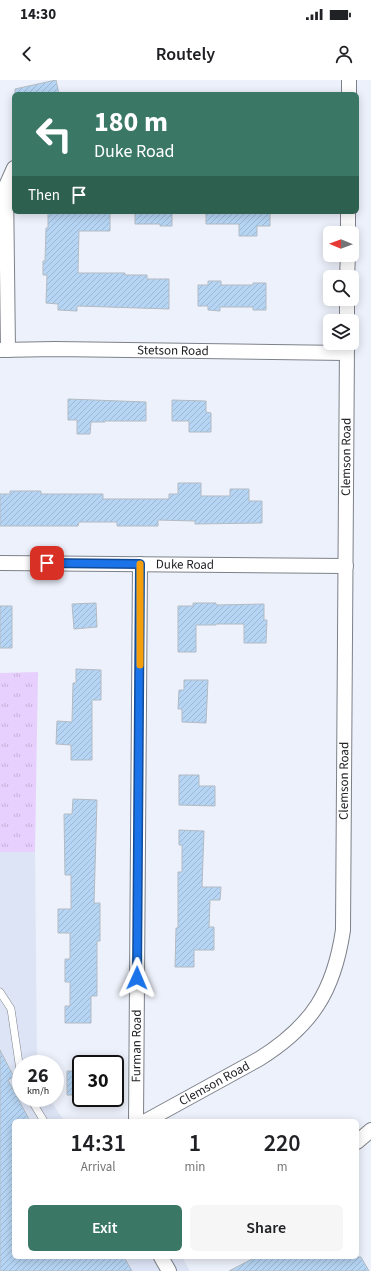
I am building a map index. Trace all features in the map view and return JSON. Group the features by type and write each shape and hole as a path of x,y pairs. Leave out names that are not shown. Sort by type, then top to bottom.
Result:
{"street":[{"path":"349,80 349,92"},
{"path":"4,350 6,186 12,172"},
{"path":"348,214 348,226"},
{"name":"Stetson Road","path":"4,350 323,348"},
{"name":"Clemson Road","path":"150,1119 259,1059 294,1034 310,1017 322,999 331,981 340,952 342,930 346,566 346,350"},
{"name":"Duke Road","path":"0,563 346,566"},
{"name":"Furman Road","path":"136,1119 140,564"},
{"path":"359,1140 371,1130"},
{"path":"162,1259 169,1271"}],"lane":[{"path":"0,992 10,1009 17,1055"},
{"path":"35,1107 43,1119"}],"shaded area":[{"path":"0,852 35,852 37,1055 12,1055 12,1107 55,1107 63,1119 12,1119 12,1259 183,1259 190,1271 0,1271"}],"green space":[{"path":"38,672 35,852 0,852 0,673"}],"building":[{"path":"56,80 59,92 15,92 15,89"},
{"path":"48,214 110,214 110,231 79,231 78,273 125,273 125,275 147,275 147,279 169,279 169,309 77,306 77,311 58,310 58,304 46,303 47,275 43,275 43,261 45,261 46,228 48,228"},
{"path":"135,214 172,214 172,226 160,226 160,224 135,224"},
{"path":"206,214 270,214 270,226 257,226 257,236 239,236 239,224 206,224"},
{"path":"208,281 221,281 221,285 253,285 253,283 266,283 266,310 253,310 253,307 220,307 220,311 208,310 208,306 198,306 198,285 208,285"},
{"path":"68,399 146,402 146,421 91,422 90,434 77,434 77,420 68,420"},
{"path":"172,400 206,401 206,412 211,413 211,432 189,432 189,421 172,421"},
{"path":"178,483 201,483 201,496 230,496 230,489 249,489 249,501 262,501 262,523 195,524 195,521 158,520 158,526 117,526 117,522 79,522 78,526 0,526 0,494 10,494 10,491 41,491 41,494 103,494 103,499 169,499 169,494 178,494"},
{"path":"96,603 97,627 74,629 72,604"},
{"path":"193,603 216,603 216,605 264,604 264,620 267,620 266,643 244,643 244,624 196,625 196,652 178,652 178,606 193,606"},
{"path":"0,606 12,606 12,648 0,648"},
{"path":"76,669 101,670 101,700 92,700 92,760 71,760 71,745 56,744 57,721 72,722 73,683 76,683"},
{"path":"184,680 208,680 206,723 182,722 182,709 178,709 179,690 184,690"},
{"path":"179,775 199,775 199,786 215,786 215,806 179,805"},
{"path":"73,799 97,800 94,903 100,903 100,941 97,941 97,996 91,996 91,1023 65,1023 65,1006 70,1006 70,982 65,982 65,959 70,959 70,933 58,933 58,909 71,909 71,875 65,875 64,814 72,814"},
{"path":"179,830 204,831 202,887 221,887 220,900 210,900 209,927 214,927 214,950 194,950 194,967 175,967 176,928 178,928 178,872 182,872 182,845 179,845"},
{"path":"0,1050 12,1073 12,1078 8,1080 12,1087 12,1107 22,1107 29,1119 12,1119 12,1259 125,1259 132,1271 0,1271"},
{"path":"67,1071 72,1071 72,1095 67,1095"},
{"path":"359,1257 361,1257 369,1271 229,1271 252,1259 359,1259"}],"slow traffic":[{"path":"140,564 140,665"}],"route":[{"path":"47,563 140,564 137,978"}]}
